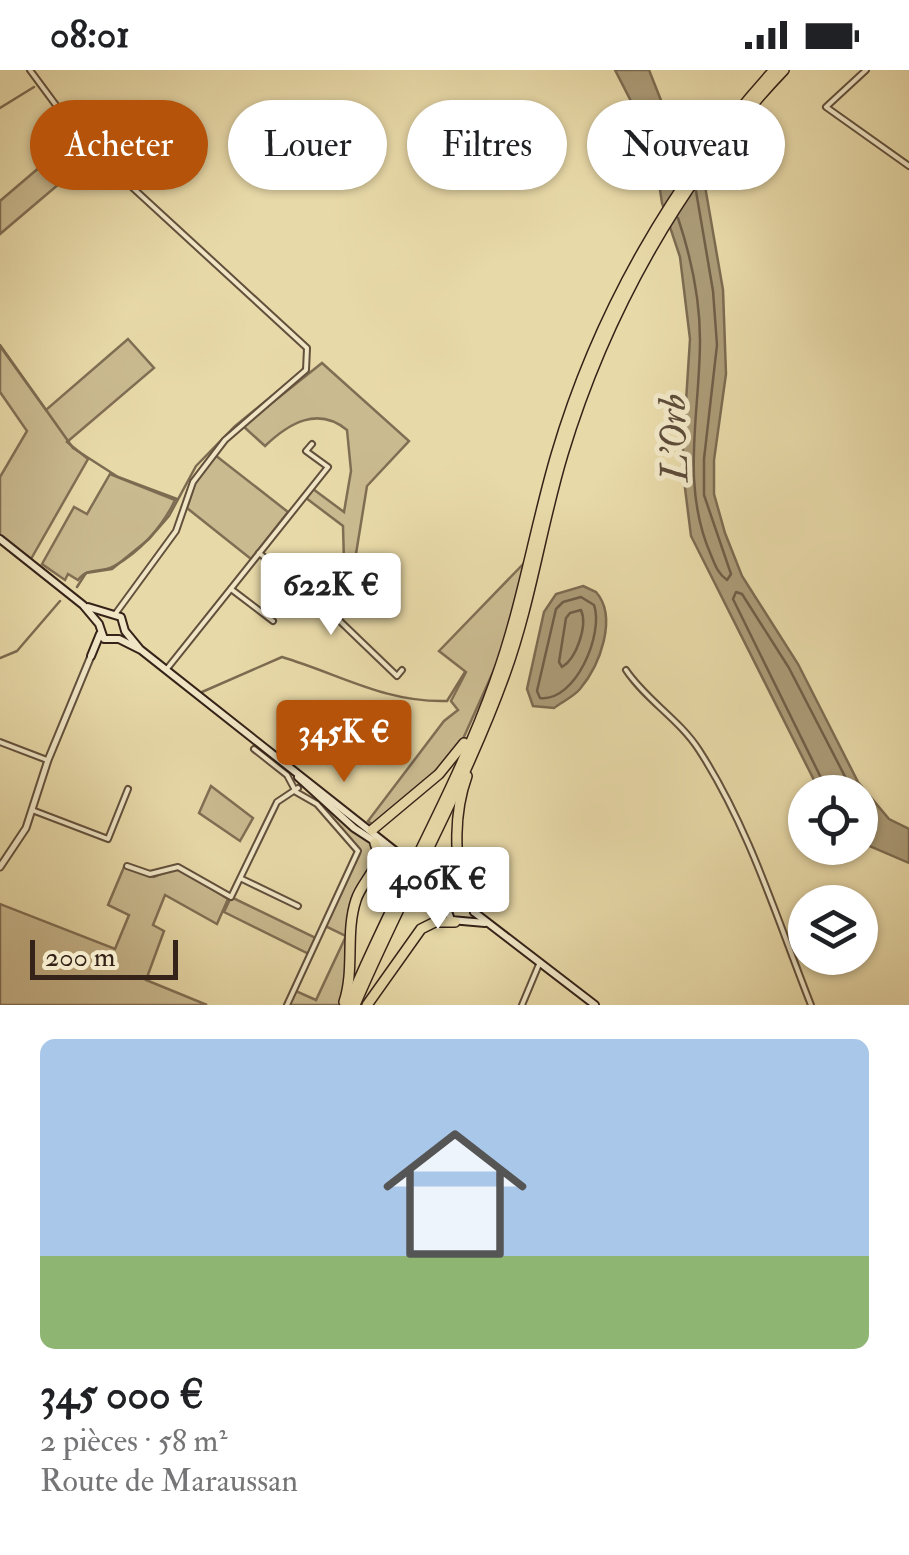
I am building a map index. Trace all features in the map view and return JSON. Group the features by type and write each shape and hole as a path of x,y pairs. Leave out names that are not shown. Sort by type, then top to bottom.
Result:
{"highway":[{"path":"751,100 774,70"},
{"path":"757,100 784,70"},
{"path":"348,1005 492,701 520,609 549,481 576,393 604,325 686,190"},
{"path":"372,830 450,763 492,701"},
{"path":"467,894 460,866 458,808 494,715 492,701"},
{"path":"348,1005 354,906 377,864 375,844"},
{"path":"367,1005 422,929 435,922 460,922"}],"main road":[{"path":"0,539 82,605 123,620 125,631 142,650 372,830 430,883 446,903 448,916 460,922 488,924"},
{"path":"82,605 108,640"},
{"path":"91,656 106,616"},
{"path":"119,639 125,631"},
{"path":"91,656 108,640 119,639 142,650"},
{"path":"256,740 300,786 375,844 407,862"},
{"path":"430,883 453,895 467,894 474,912 595,1005"},
{"path":"446,903 453,895"},
{"path":"460,922 474,912"}],"street":[{"path":"30,70 84,144 306,348 309,356 306,370 225,440 193,482 176,530 115,614"},
{"path":"866,70 826,107 909,166"},
{"path":"166,670 328,468 306,451 312,444"},
{"path":"260,553 318,600 397,676 402,670"},
{"path":"231,589 273,622"},
{"path":"123,620 126,601"},
{"path":"0,867 26,828 48,760 91,656"},
{"path":"626,670 696,745 712,772 745,839 811,1005"},
{"path":"0,742 48,760"},
{"path":"254,749 300,786 358,852 287,1005"},
{"path":"127,866 150,874 176,866 230,897 277,802 300,786"},
{"path":"32,810 108,839 128,789"},
{"path":"242,879 298,906"},
{"path":"522,1005 540,962"}],"shaded area":[{"path":"30,175 30,190 52,190 0,234 0,201"},
{"path":"128,339 154,368 67,442 88,459 31,559 0,535 0,477 27,431 0,392 0,346 46,410"},
{"path":"322,363 409,441 367,486 355,560 350,568 344,563 343,526 306,498 313,489 344,512 351,471 347,430 325,419 304,420 265,446 243,426"},
{"path":"215,455 288,512 251,559 187,508 195,483"},
{"path":"110,474 175,500 149,538 132,554 109,568 86,573 78,580 68,574 65,580 42,564 74,507 87,514"},
{"path":"529,558 502,652 458,750 375,827 368,821 444,721 458,710 451,701 466,672 439,651"},
{"path":"211,786 253,818 240,841 199,813"},
{"path":"316,800 370,842 374,859 353,898 347,979 341,1005 288,1005 296,991 316,1000 346,936 325,926 359,855"},
{"path":"124,867 154,877 177,867 228,899 217,924 165,895 153,925 164,931 146,980 207,1005 0,1005 0,904 115,949 129,915 108,905"},
{"path":"231,897 316,938 309,954 224,912"}],"water":[{"path":"615,70 649,70 661,100 630,100"},
{"path":"660,190 706,190 723,290 726,374 714,460 714,494 742,576 798,664 854,775 811,775 691,536 682,464 690,339 680,257"},
{"path":"583,586 596,592 606,614 600,654 574,694 554,708 533,706 527,689 544,612 556,594"},
{"path":"878,806 889,819 909,829 909,863 878,850"}],"waterway":[{"path":"0,108 34,87"},
{"path":"0,345 73,448 118,477 177,499"},
{"path":"77,587 86,573 112,569 149,539 169,516 196,466 234,427 302,371 305,364"},
{"path":"0,658 17,651 60,601"},
{"path":"202,692 282,657 383,692 425,700 447,701 465,672"}],"water label":[{"name":"L'Orb","path":"673,438"}]}
